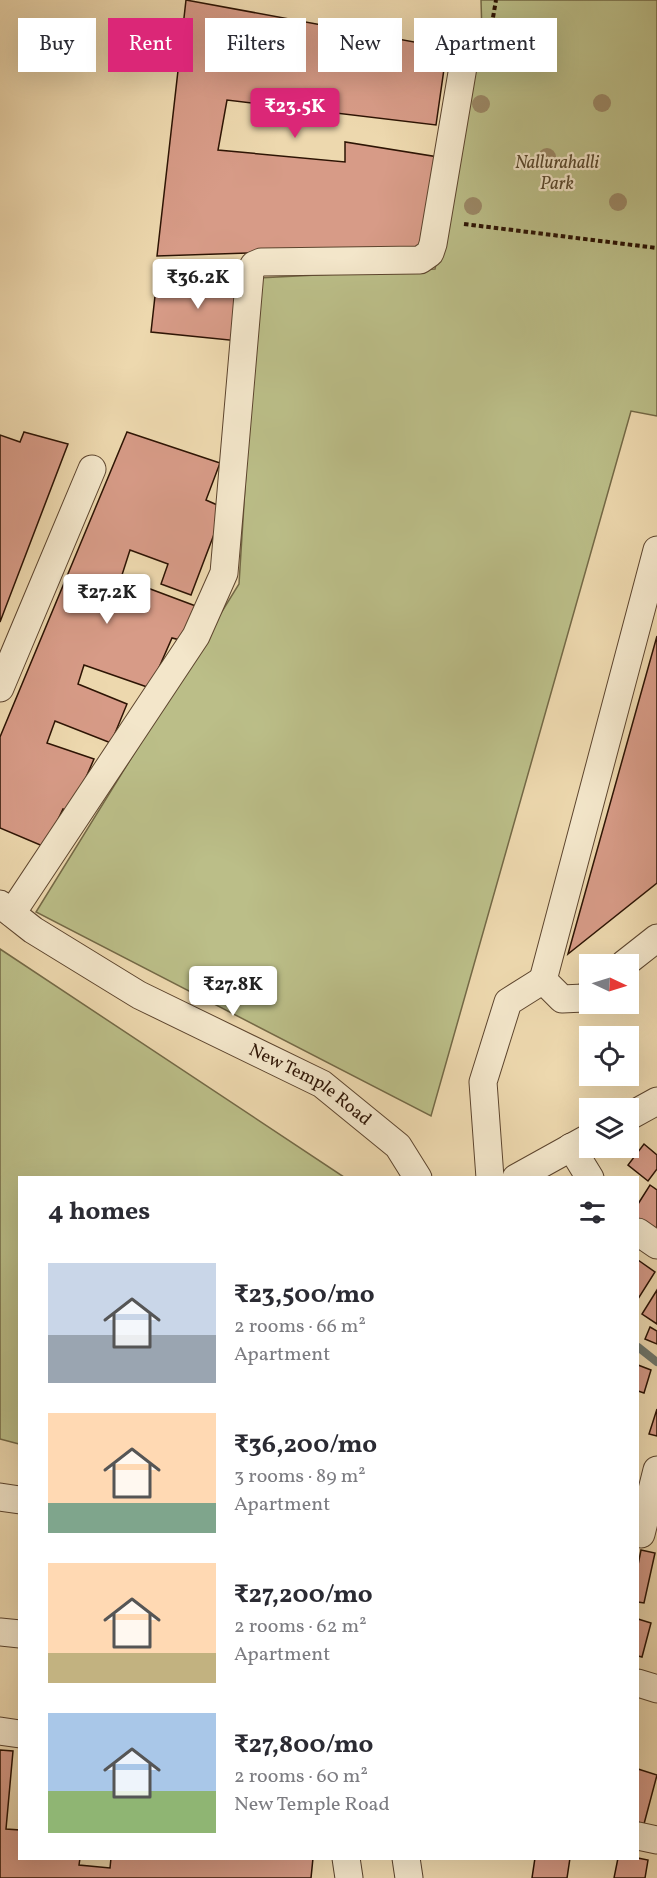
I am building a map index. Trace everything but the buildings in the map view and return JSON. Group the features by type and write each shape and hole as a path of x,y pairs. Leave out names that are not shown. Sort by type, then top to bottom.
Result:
{"street":[{"path":"6,908 196,636 224,573 250,272 254,265 261,262 420,260 430,253 472,72"},
{"path":"0,688 92,469"},
{"path":"490,1176 483,1082 508,1002 543,980 657,550"},
{"name":"New Temple Road","path":"6,908 33,930 139,995 322,1084 398,1146 417,1176"},
{"path":"637,954 657,938"},
{"path":"543,980 562,999 579,998"},
{"path":"520,1176 579,1143"},
{"path":"584,1158 589,1176"},
{"path":"639,1233 657,1245"},
{"path":"645,1535 657,1470"},
{"path":"0,1497 18,1500"},
{"path":"0,1632 18,1634"},
{"path":"639,1683 657,1689"},
{"path":"0,1731 18,1734"},
{"path":"639,1836 657,1840"},
{"path":"346,1860 349,1878"},
{"path":"406,1860 409,1878"}],"path":[{"path":"490,18 496,0"},
{"path":"458,223 657,248"}],"green space":[{"name":"Nallurahalli Park","path":"481,0 657,0 657,416 631,411 431,1116 36,912 239,584 258,278 435,269 475,72 557,72 557,18 482,18"},
{"path":"0,949 342,1176 18,1176 18,1444 0,1439"}],"waterway":[{"path":"639,1348 657,1362"}]}
